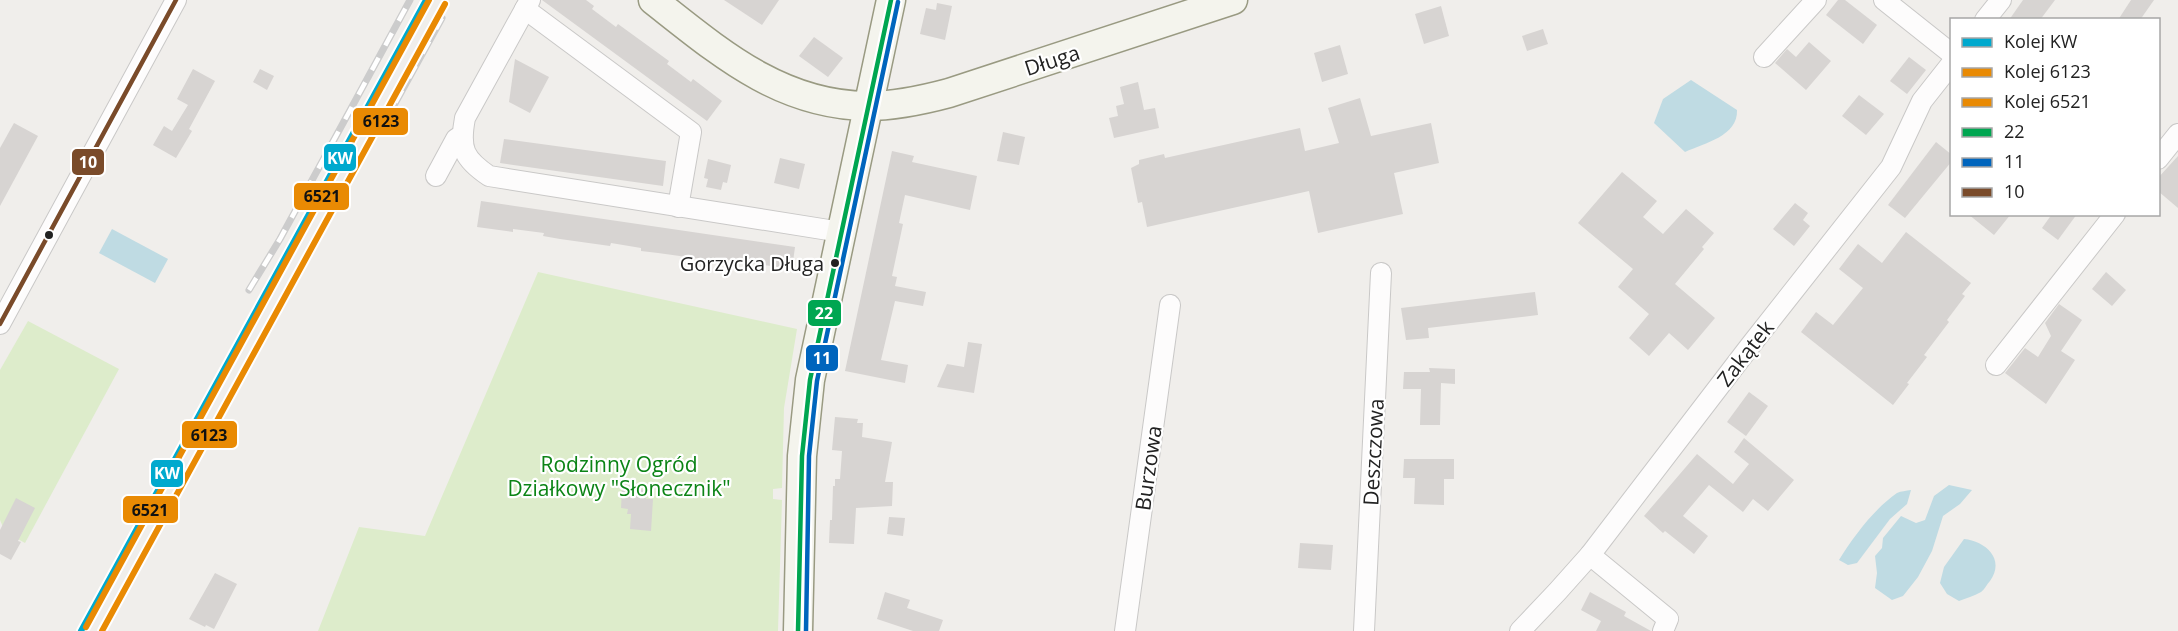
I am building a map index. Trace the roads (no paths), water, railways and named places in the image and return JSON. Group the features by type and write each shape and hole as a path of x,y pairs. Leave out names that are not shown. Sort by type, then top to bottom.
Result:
{"street":[{"path":"0,324 176,0"},
{"name":"Długa","path":"653,0 735,63 766,82 809,98 844,105 868,106 902,104 949,93 1233,0"},
{"path":"798,631 802,456 810,380 891,0"},
{"path":"1764,57 1816,0"},
{"path":"1884,0 1950,52"},
{"path":"1987,18 2001,0"},
{"path":"678,207 692,132 528,4 465,118 462,135 464,150 472,164 489,176 678,207 842,232"},
{"name":"Zakątek","path":"1520,631 1590,555 1891,166 1922,101 1950,66"},
{"path":"2160,156 2178,134"},
{"path":"436,176 456,139 462,135"},
{"path":"1996,365 2113,216"},
{"name":"Deszczowa","path":"1364,631 1381,273"},
{"name":"Burzowa","path":"1125,631 1170,305"},
{"path":"1590,555 1668,619 1664,631"}],"water":[{"path":"1691,80 1737,110 1736,119 1726,132 1711,142 1685,152 1654,123 1663,99"},
{"path":"112,229 168,259 155,283 99,253"},
{"path":"1949,485 1972,490 1960,504 1943,516 1932,551 1918,577 1903,596 1892,600 1875,588 1877,573 1875,556 1882,548 1883,538 1901,516 1916,523 1925,520 1934,496"},
{"path":"1911,490 1907,504 1890,519 1857,563 1848,565 1839,560 1858,532 1880,507 1897,493"},
{"path":"1964,539 1986,547 1991,552 1996,565 1990,581 1982,591 1959,601 1947,594 1940,583 1944,567"}],"railway":[{"path":"249,290 280,239 410,0"},
{"path":"382,127 442,18"}],"rail line":[{"name":"KW","path":"81,631 426,0"},
{"name":"6521","path":"86,627 429,0"},
{"name":"6123","path":"102,631 445,4"}],"place":[{"name":"Gorzycka Długa","path":"835,263"}],"park label":[{"name":"Rodzinny Ogród Działkowy \"Słonecznik\"","path":"619,476"}]}
